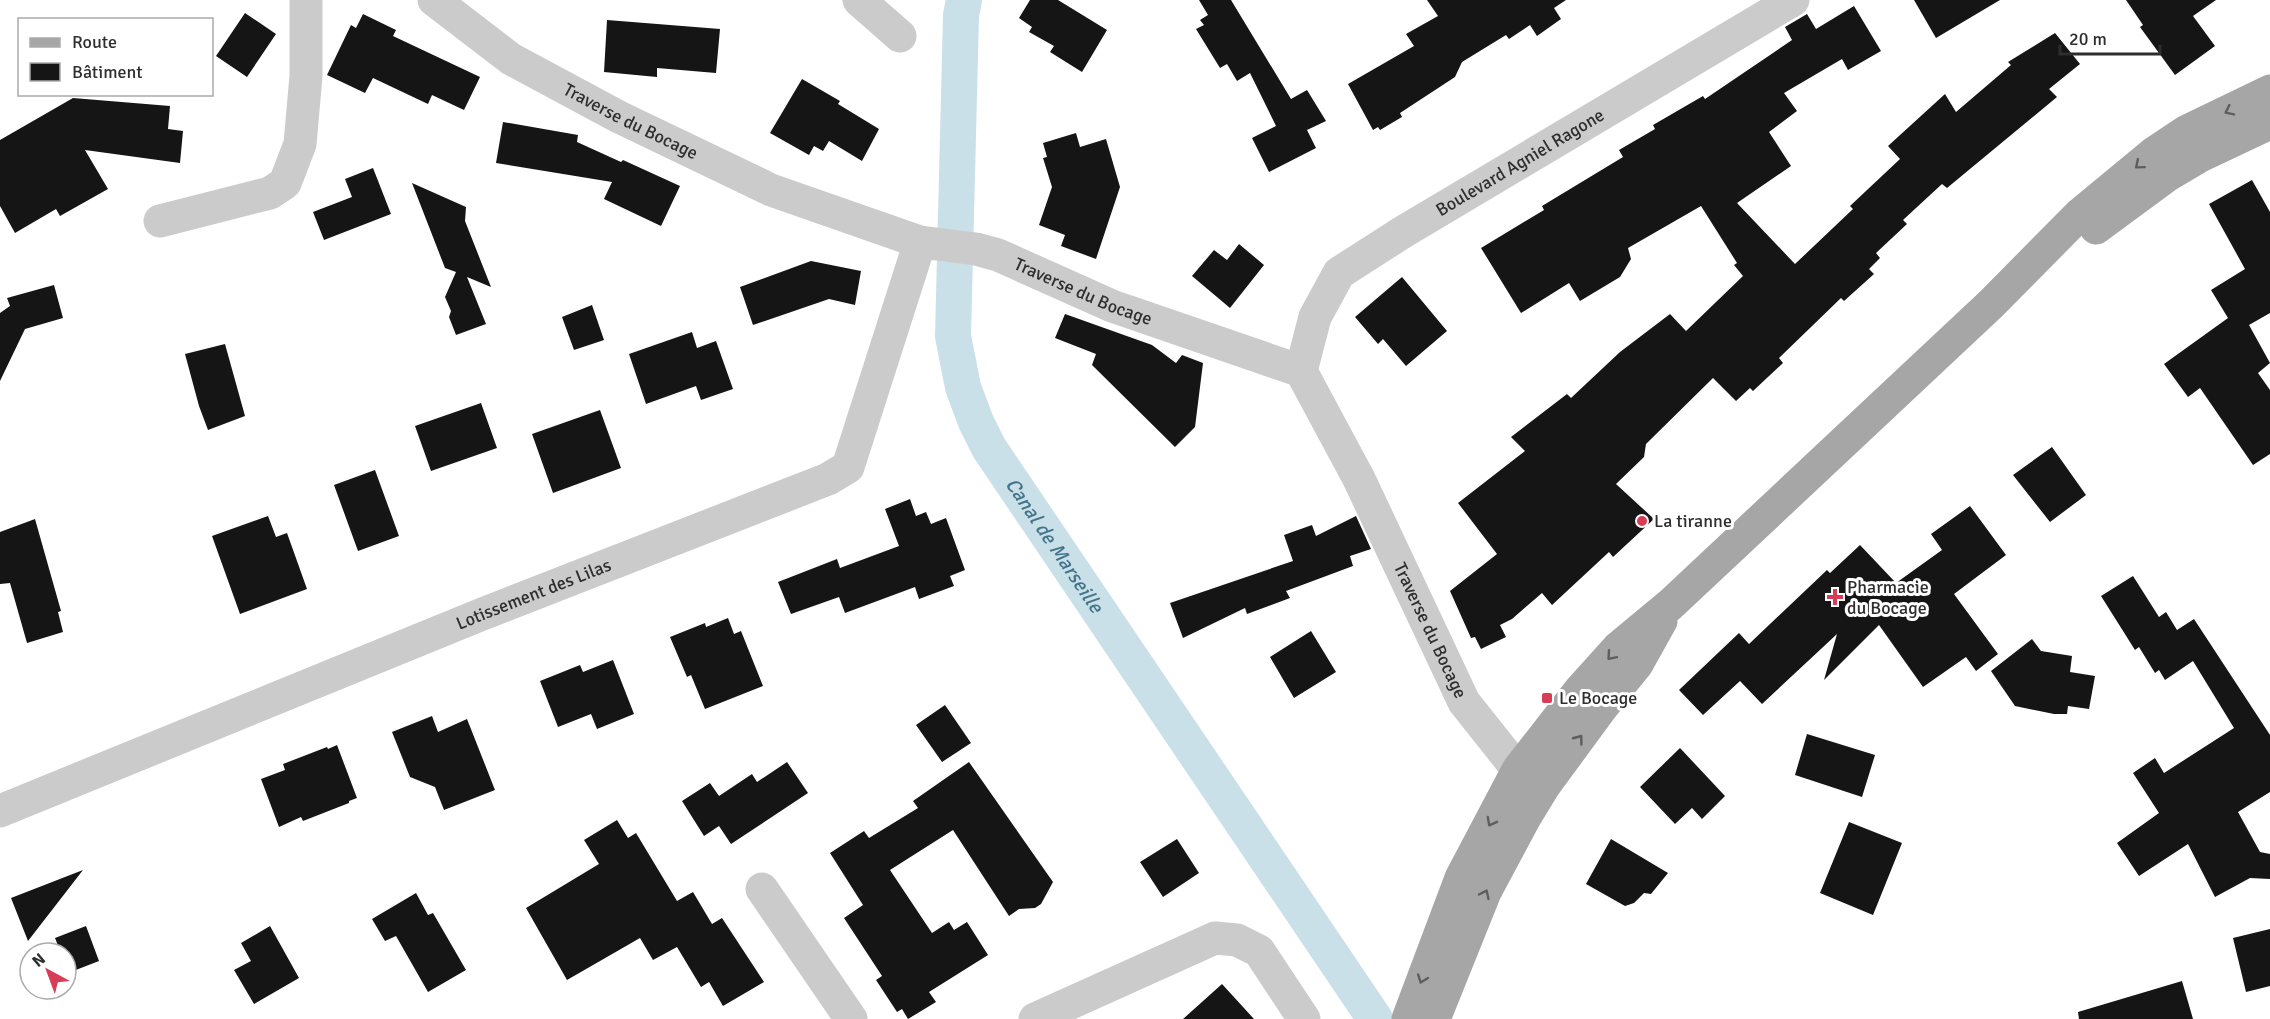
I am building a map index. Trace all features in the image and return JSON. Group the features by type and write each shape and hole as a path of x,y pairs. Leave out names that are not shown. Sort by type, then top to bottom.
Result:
{"main road":[{"path":"1408,1019 1461,878 1531,778 1581,690 1618,648 1671,604 2025,271 2079,215 2154,153 2187,131 2270,90"},
{"path":"2025,271 2087,234 2168,175 2200,156 2270,123"},
{"path":"1434,1019 1485,892 1524,819 1531,778"}],"street":[{"path":"160,221 270,193 285,183 300,144 306,76 306,0"},
{"name":"Traverse du Bocage","path":"434,0 511,59 620,117 771,190 929,243 976,249 998,255 1112,306 1301,371 1359,479 1464,702 1531,778"},
{"path":"859,0 900,36"},
{"name":"Boulevard Agniel Ragone","path":"1301,371 1315,317 1339,273 1413,226 1793,0"},
{"name":"Lotissement des Lilas","path":"0,811 480,615 828,479 848,467 929,243"},
{"path":"762,889 851,1019"},
{"path":"1035,1019 1215,938 1237,940 1259,951 1304,1019"}],"building":[{"path":"1030,0 1058,0 1107,30 1082,72 1050,52 1054,46 1029,32 1032,27 1019,18"},
{"path":"1199,0 1231,0 1291,99 1307,90 1326,121 1307,130 1316,148 1269,172 1252,138 1276,126 1250,73 1237,81 1227,64 1220,68 1196,29 1204,25 1200,20 1208,15"},
{"path":"1427,0 1566,0 1554,8 1561,19 1537,36 1530,25 1509,39 1506,35 1462,62 1455,77 1400,113 1402,117 1380,130 1378,127 1373,130 1348,84 1414,46 1406,34 1438,16"},
{"path":"1914,0 2000,0 1936,38"},
{"path":"2126,0 2216,0 2193,16 2215,46 2175,75 2140,27 2143,25"},
{"path":"1854,6 1881,51 1848,70 1842,59 1784,93 1797,111 1769,132 1791,166 1737,203 1795,264 1853,209 1850,206 1900,159 1888,146 1945,94 1956,112 2011,65 2008,62 2055,33 2080,64 2049,89 2057,97 1947,188 1942,184 1903,220 1907,224 1876,253 1880,258 1869,269 1874,274 1844,301 1841,298 1779,358 1783,363 1753,391 1750,388 1736,401 1713,378 1646,444 1644,457 1616,484 1654,519 1613,557 1609,552 1552,605 1542,593 1512,619 1500,625 1506,637 1481,649 1475,637 1471,638 1450,591 1497,554 1458,503 1525,451 1511,437 1567,394 1571,398 1620,352 1670,314 1686,331 1743,276 1734,265 1737,263 1701,206 1628,248 1631,259 1620,277 1580,301 1569,283 1521,313 1481,248 1544,210 1542,206 1623,157 1619,150 1655,129 1653,125 1703,96 1705,99 1792,40 1785,27 1807,14 1816,29"},
{"path":"245,13 276,34 247,77 216,56"},
{"path":"363,14 396,30 393,36 480,77 464,110 432,95 428,104 373,78 365,93 327,75 351,25 356,28"},
{"path":"607,20 720,29 716,73 657,68 657,77 604,72"},
{"path":"802,79 840,101 838,104 879,129 862,161 829,141 823,151 814,146 809,155 770,133"},
{"path":"73,98 170,106 168,129 183,131 180,163 85,150 108,189 60,216 56,209 15,233 0,206 0,140"},
{"path":"503,122 578,135 577,142 680,186 661,226 604,199 612,182 496,163"},
{"path":"1076,133 1080,147 1106,139 1120,187 1096,259 1061,246 1065,235 1039,225 1052,187 1043,158 1047,157 1043,143"},
{"path":"373,168 391,214 324,240 313,212 352,197 345,179"},
{"path":"2252,180 2270,212 2270,313 2249,325 2270,363 2258,373 2270,390 2270,454 2253,465 2200,388 2188,397 2164,364 2228,318 2211,290 2245,269 2209,204"},
{"path":"412,183 466,207 465,221 491,287 467,277 486,324 456,335 449,317 451,311 445,297 456,272 445,268"},
{"path":"1239,244 1264,265 1230,308 1192,276 1214,250 1227,260"},
{"path":"811,261 861,271 855,305 829,299 753,325 740,287"},
{"path":"1402,277 1447,331 1406,366 1383,339 1378,344 1355,317"},
{"path":"54,285 63,318 25,329 0,381 0,313 10,306 7,298"},
{"path":"592,305 604,340 574,350 562,317"},
{"path":"1065,314 1152,345 1176,363 1182,355 1203,363 1195,427 1175,447 1092,365 1096,354 1055,338"},
{"path":"692,332 697,348 716,341 733,389 701,400 696,386 646,404 629,354"},
{"path":"225,344 245,416 208,430 185,354"},
{"path":"481,403 497,448 431,471 415,426"},
{"path":"600,410 621,468 553,493 532,434"},
{"path":"2052,447 2086,495 2050,522 2013,475"},
{"path":"375,470 399,536 358,551 334,485"},
{"path":"910,499 916,516 926,512 931,524 946,518 965,570 950,576 954,586 919,599 915,587 845,613 839,597 791,614 778,582 837,559 840,568 899,546 885,509"},
{"path":"1970,506 2006,555 1954,594 1998,654 1976,671 1966,657 1923,687 1879,625 1824,680 1837,634 1762,704 1740,681 1703,715 1679,690 1739,633 1749,644 1827,570 1830,573 1860,545 1896,583 1942,550 1931,534"},
{"path":"268,516 276,537 287,533 307,589 240,614 212,536"},
{"path":"1356,516 1371,549 1350,556 1353,566 1286,591 1290,598 1247,614 1245,608 1183,638 1170,603 1293,561 1284,535 1312,525 1316,536"},
{"path":"35,519 61,611 58,612 63,632 27,643 10,583 0,584 0,532"},
{"path":"2133,576 2159,617 2166,612 2177,630 2194,619 2270,735 2270,792 2238,812 2260,852 2270,854 2270,879 2250,878 2215,897 2188,844 2139,876 2117,843 2159,813 2133,773 2155,758 2164,773 2234,728 2193,661 2165,680 2159,670 2155,673 2139,647 2135,650 2101,596"},
{"path":"728,618 734,634 741,631 763,686 705,709 691,675 687,677 670,637 705,623 706,627"},
{"path":"1311,631 1336,672 1294,698 1270,657"},
{"path":"2032,639 2041,651 2072,656 2070,672 2095,676 2089,709 2068,706 2067,714 2054,714 2015,706 1991,671"},
{"path":"613,660 634,714 597,729 591,714 558,727 540,681 580,665 583,672"},
{"path":"945,705 971,743 942,762 916,725"},
{"path":"432,716 438,732 467,719 495,790 444,810 435,787 410,777 392,732"},
{"path":"1807,734 1875,755 1862,797 1795,775"},
{"path":"337,745 357,798 303,821 301,817 279,827 261,779 285,770 283,764"},
{"path":"1680,748 1725,796 1702,819 1692,808 1675,824 1640,787"},
{"path":"787,762 808,793 731,844 719,826 704,836 682,801 710,783 719,796 752,774 757,782"},
{"path":"969,762 1053,882 1041,904 1035,908 1019,909 1009,916 953,830 890,870 932,933 949,922 954,930 967,922 988,955 929,992 936,1002 908,1019 902,1009 897,1012 876,980 882,976 844,918 863,905 830,853 864,831 869,838 918,808 913,801"},
{"path":"617,820 628,838 636,833 677,901 693,892 712,924 722,918 764,982 723,1006 709,982 701,987 677,947 653,960 640,938 567,980 526,908 599,864 584,840"},
{"path":"1849,822 1902,843 1873,915 1820,893"},
{"path":"1177,839 1199,873 1163,897 1140,862"},
{"path":"1611,839 1668,873 1651,894 1644,893 1634,903 1625,906 1586,884"},
{"path":"83,870 28,941 11,898"},
{"path":"416,893 428,915 433,913 466,970 428,992 396,936 385,941 372,919"},
{"path":"86,926 99,961 78,969 78,941 56,941 55,938"},
{"path":"270,926 299,978 254,1004 234,970 251,961 241,943"},
{"path":"2270,929 2270,986 2246,992 2233,938"},
{"path":"2182,981 2193,1019 2079,1019 2078,1012"},
{"path":"1222,984 1254,1019 1183,1019"}],"waterway":[{"name":"Canal de Marseille","path":"964,0 961,15 953,336 963,387 976,422 989,448 1375,1019"}],"place":[{"name":"La tiranne","path":"1642,521"},
{"name":"Pharmacie du Bocage","path":"1835,597"},
{"name":"Le Bocage","path":"1547,698"}]}
